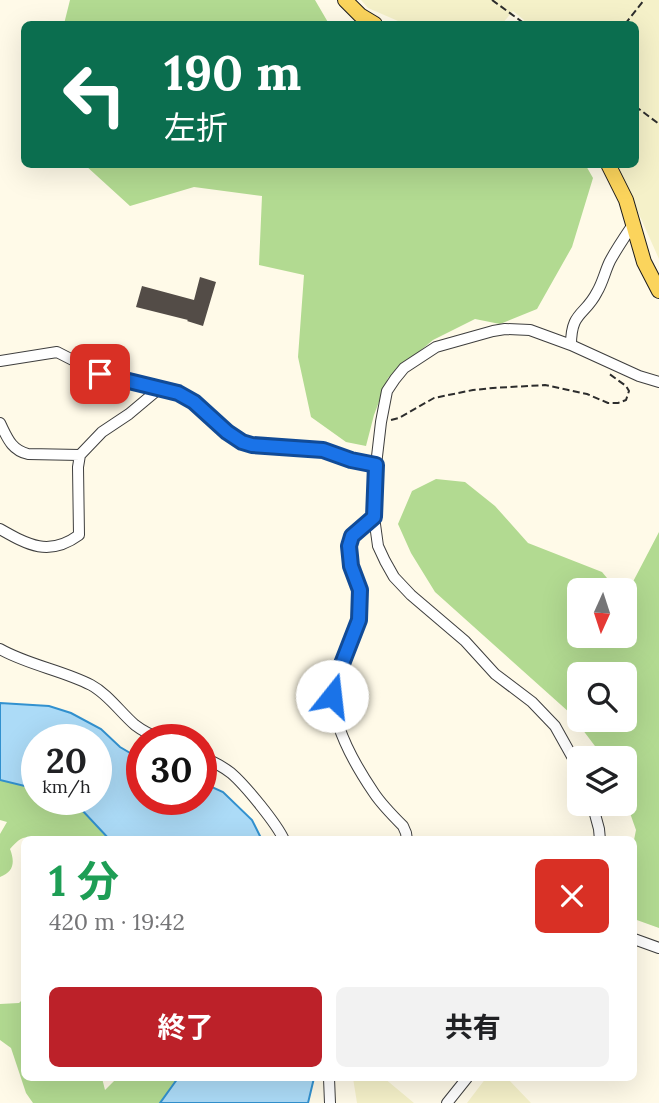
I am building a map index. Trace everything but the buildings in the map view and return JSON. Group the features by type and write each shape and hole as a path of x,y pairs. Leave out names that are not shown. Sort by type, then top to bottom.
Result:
{"main road":[{"path":"345,0 370,21"},
{"path":"610,168 622,190 634,223 644,262 659,291"}],"street":[{"path":"571,345 571,330 578,315 597,293 610,262 634,223"},
{"path":"567,748 555,726 532,702 495,674 465,641 411,595 394,577 385,561 379,546 374,517 376,465 387,391 404,368 436,348 505,329 530,330 659,382"},
{"path":"0,361 57,352 100,374 178,393 194,402 242,442 323,450 376,465"},
{"path":"0,529 34,547 63,544 79,534 80,455 102,432 160,388"},
{"path":"0,423 9,442 21,453 80,455"},
{"path":"374,517 352,536 349,546 351,566 360,590 359,620 332,696 336,717 355,762 374,795 403,826 406,836"},
{"path":"0,649 91,686 134,724"},
{"path":"217,764 231,773 282,836"},
{"path":"595,816 600,836"},
{"path":"637,940 659,948"},
{"path":"329,1081 330,1103"},
{"path":"447,1103 465,1081"}],"path":[{"path":"492,0 522,21"},
{"path":"627,21 644,0"},
{"path":"639,109 659,124"},
{"path":"381,422 399,418 434,398 494,388 545,385 587,394 608,402 626,400 629,391 626,386 604,370"}],"shaded area":[{"path":"361,0 659,0 659,259 618,168 639,168 639,21 523,21 513,11 505,21 398,21 368,8"},
{"path":"353,1081 388,1081 414,1103 357,1103"},
{"path":"484,1081 510,1081 531,1103 467,1103"}],"green space":[{"path":"70,0 315,0 327,21 65,21"},
{"path":"88,168 587,168 593,178 572,247 537,309 500,324 475,319 433,340 388,378 366,446 346,442 311,417 298,357 304,275 259,265 262,196 194,187 130,206"},
{"path":"436,479 465,482 495,506 528,543 602,572 607,578 567,578 567,648 637,648 635,578 659,532 659,928 637,920 637,836 635,836 636,830 631,816 637,816 637,746 595,746 584,732 637,732 637,662 567,662 567,710 435,592 411,553 398,524 412,491"},
{"path":"0,777 21,782 21,815 91,815 115,836 21,836 21,839 10,849 12,866 0,877 0,834 7,822 0,820"},
{"path":"21,1001 21,1078 11,1048 0,1040 0,1004"},
{"path":"22,1081 103,1081 105,1090 114,1081 179,1081 165,1103 33,1103"}],"water":[{"path":"0,703 49,706 71,713 92,724 21,724 21,785 0,780"},
{"path":"112,739 126,751 126,815 217,815 217,789 252,820 260,836 106,836 87,815 112,815"},
{"path":"176,1081 313,1081 308,1103 160,1103"}],"route":[{"path":"100,374 178,393 194,402 242,442 323,450 376,465 374,517 352,536 349,546 351,566 360,590 359,620 332,696"}]}
